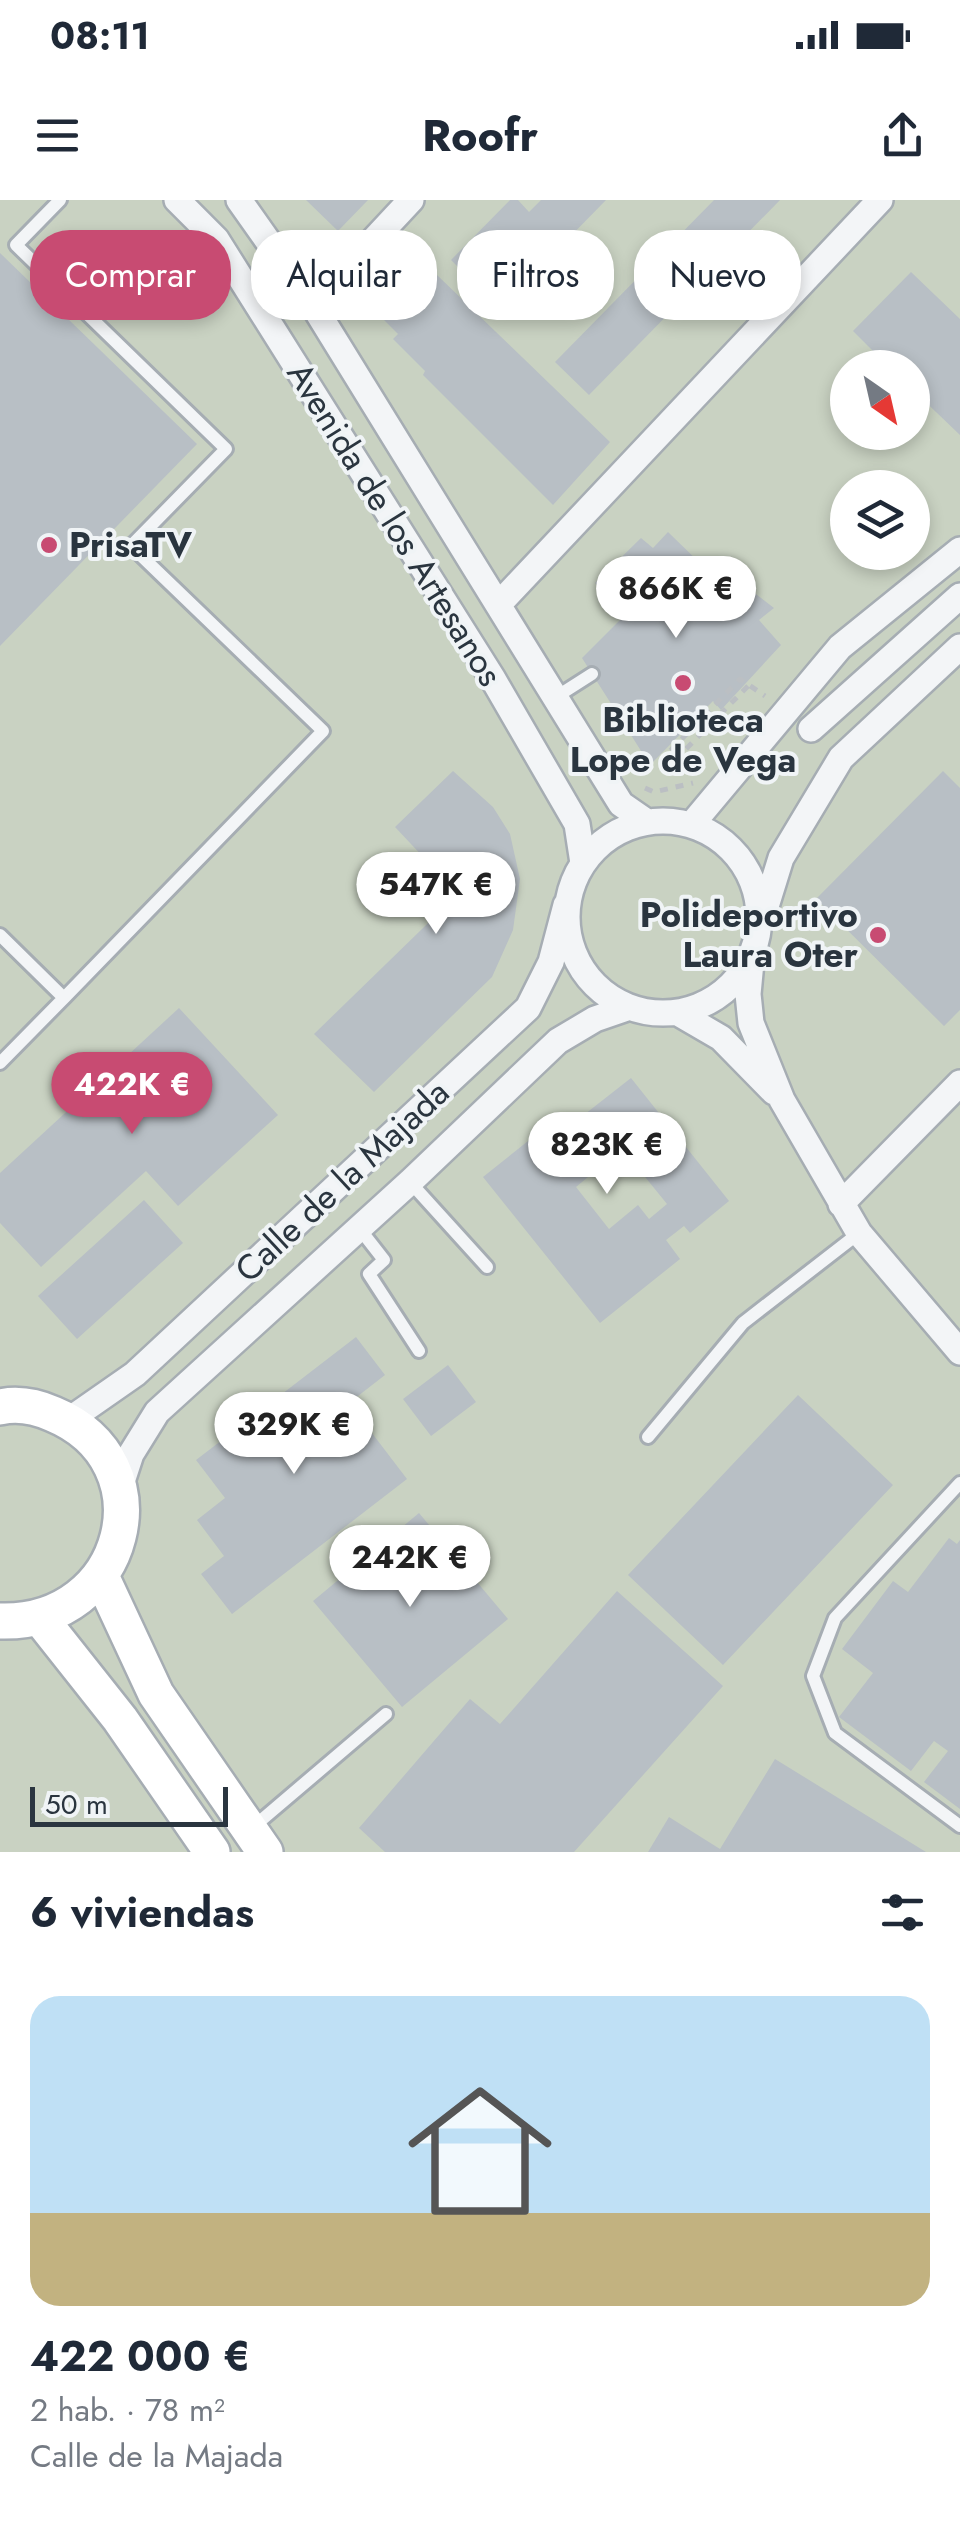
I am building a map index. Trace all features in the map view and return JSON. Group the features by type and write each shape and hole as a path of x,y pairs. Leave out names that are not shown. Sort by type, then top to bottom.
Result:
{"street":[{"name":"Avenida de los Artesanos","path":"178,200 216,240 492,678 577,824 583,863"},
{"name":"Avenida de los Artesanos","path":"239,200 260,230"},
{"path":"383,230 411,200"},
{"path":"500,604 874,202"},
{"name":"Avenida de los Artesanos","path":"321,320 621,804 647,822"},
{"path":"692,824 840,647 960,550"},
{"path":"810,729 960,596"},
{"path":"960,647 841,758 781,858 752,956 748,994 751,1023 782,1100 841,1204 859,1232 960,1352"},
{"path":"752,956 734,984 709,1003 678,1014 652,1014 627,1008 600,992 579,967 568,938 566,905 583,863 600,843 647,822 692,824 721,840 744,863 757,892 760,925"},
{"name":"Calle de la Majada","path":"69,1420 134,1374 528,1008 552,962 566,905"},
{"name":"Calle de la Majada","path":"119,1491 131,1454 157,1412 558,1041 595,1019 627,1008"},
{"path":"678,1014 721,1038 782,1100"},
{"path":"841,1204 960,1083"},
{"path":"0,1407 40,1408 69,1420 92,1439 109,1463 119,1491 121,1520 115,1550 85,1595 40,1618 0,1620"},
{"path":"101,1576 156,1694 257,1841"},
{"path":"40,1618 120,1719 212,1852"}],"lane":[{"path":"0,1063 323,732 131,546 226,449 16,245 60,200"},
{"path":"556,697 592,674"},
{"path":"0,934 64,998"},
{"path":"410,1182 487,1266"},
{"path":"358,1228 384,1260 369,1274 419,1351"},
{"path":"648,1438 743,1324 859,1232"},
{"path":"960,1484 836,1618 813,1676 834,1733 960,1826"},
{"path":"257,1841 386,1714"}],"path":[{"path":"740,679 748,686 685,750 675,756 669,752 740,679"}],"green space":[{"path":"0,200 960,200 960,1852 0,1852"}],"building":[{"path":"306,200 368,200 339,230"},
{"path":"510,200 518,200 529,212 541,200 606,200 577,230 480,230"},
{"path":"714,200 780,200 751,230 685,230"},
{"name":"PrisaTV","path":"0,253 30,282 30,320 69,320 197,444 0,646"},
{"path":"911,272 960,319 960,435 930,406 930,350 872,350 853,331"},
{"path":"437,275 457,294 457,320 484,320 610,442 553,505 423,375 425,371 393,339 398,334 384,320 437,320"},
{"path":"634,282 634,320 662,320 589,395 555,362 596,320 614,320 614,302"},
{"path":"668,532 702,565 710,559 774,608 759,620 781,645 721,710 713,701 650,765 582,658 626,614 595,583 641,538 653,548"},
{"path":"453,771 493,807 510,834 520,879 513,930 492,977 374,1092 314,1034 458,894 395,827"},
{"path":"943,771 960,788 960,1010 944,1026 816,899"},
{"path":"179,1008 278,1115 178,1206 146,1171 41,1267 0,1223 0,1173"},
{"path":"631,1078 729,1201 690,1233 684,1226 666,1240 680,1259 600,1323 483,1177 562,1114 571,1125","holes":["607,1130 667,1204 649,1219 638,1205 609,1229 576,1187 605,1163 589,1144"]},
{"path":"144,1200 183,1243 77,1339 38,1296"},
{"path":"356,1337 385,1375 349,1403 407,1479 232,1614 201,1574 224,1556 197,1520 225,1498 196,1460"},
{"path":"448,1365 476,1402 431,1436 403,1399"},
{"path":"798,1395 893,1485 723,1665 628,1575"},
{"path":"419,1513 508,1619 402,1707 313,1601"},
{"path":"949,1538 957,1544 960,1540 960,1809 924,1782 948,1751 934,1741 911,1771 839,1717 873,1673 842,1649 893,1581 908,1592"},
{"path":"617,1591 723,1686 574,1852 385,1852 359,1828 470,1699 500,1724"},
{"path":"775,1759 926,1852 648,1852 669,1817 720,1849"}],"place":[{"name":"PrisaTV","path":"49,545"},
{"name":"Biblioteca Lope de Vega","path":"683,683"},
{"name":"Polideportivo Laura Oter","path":"878,935"}]}
